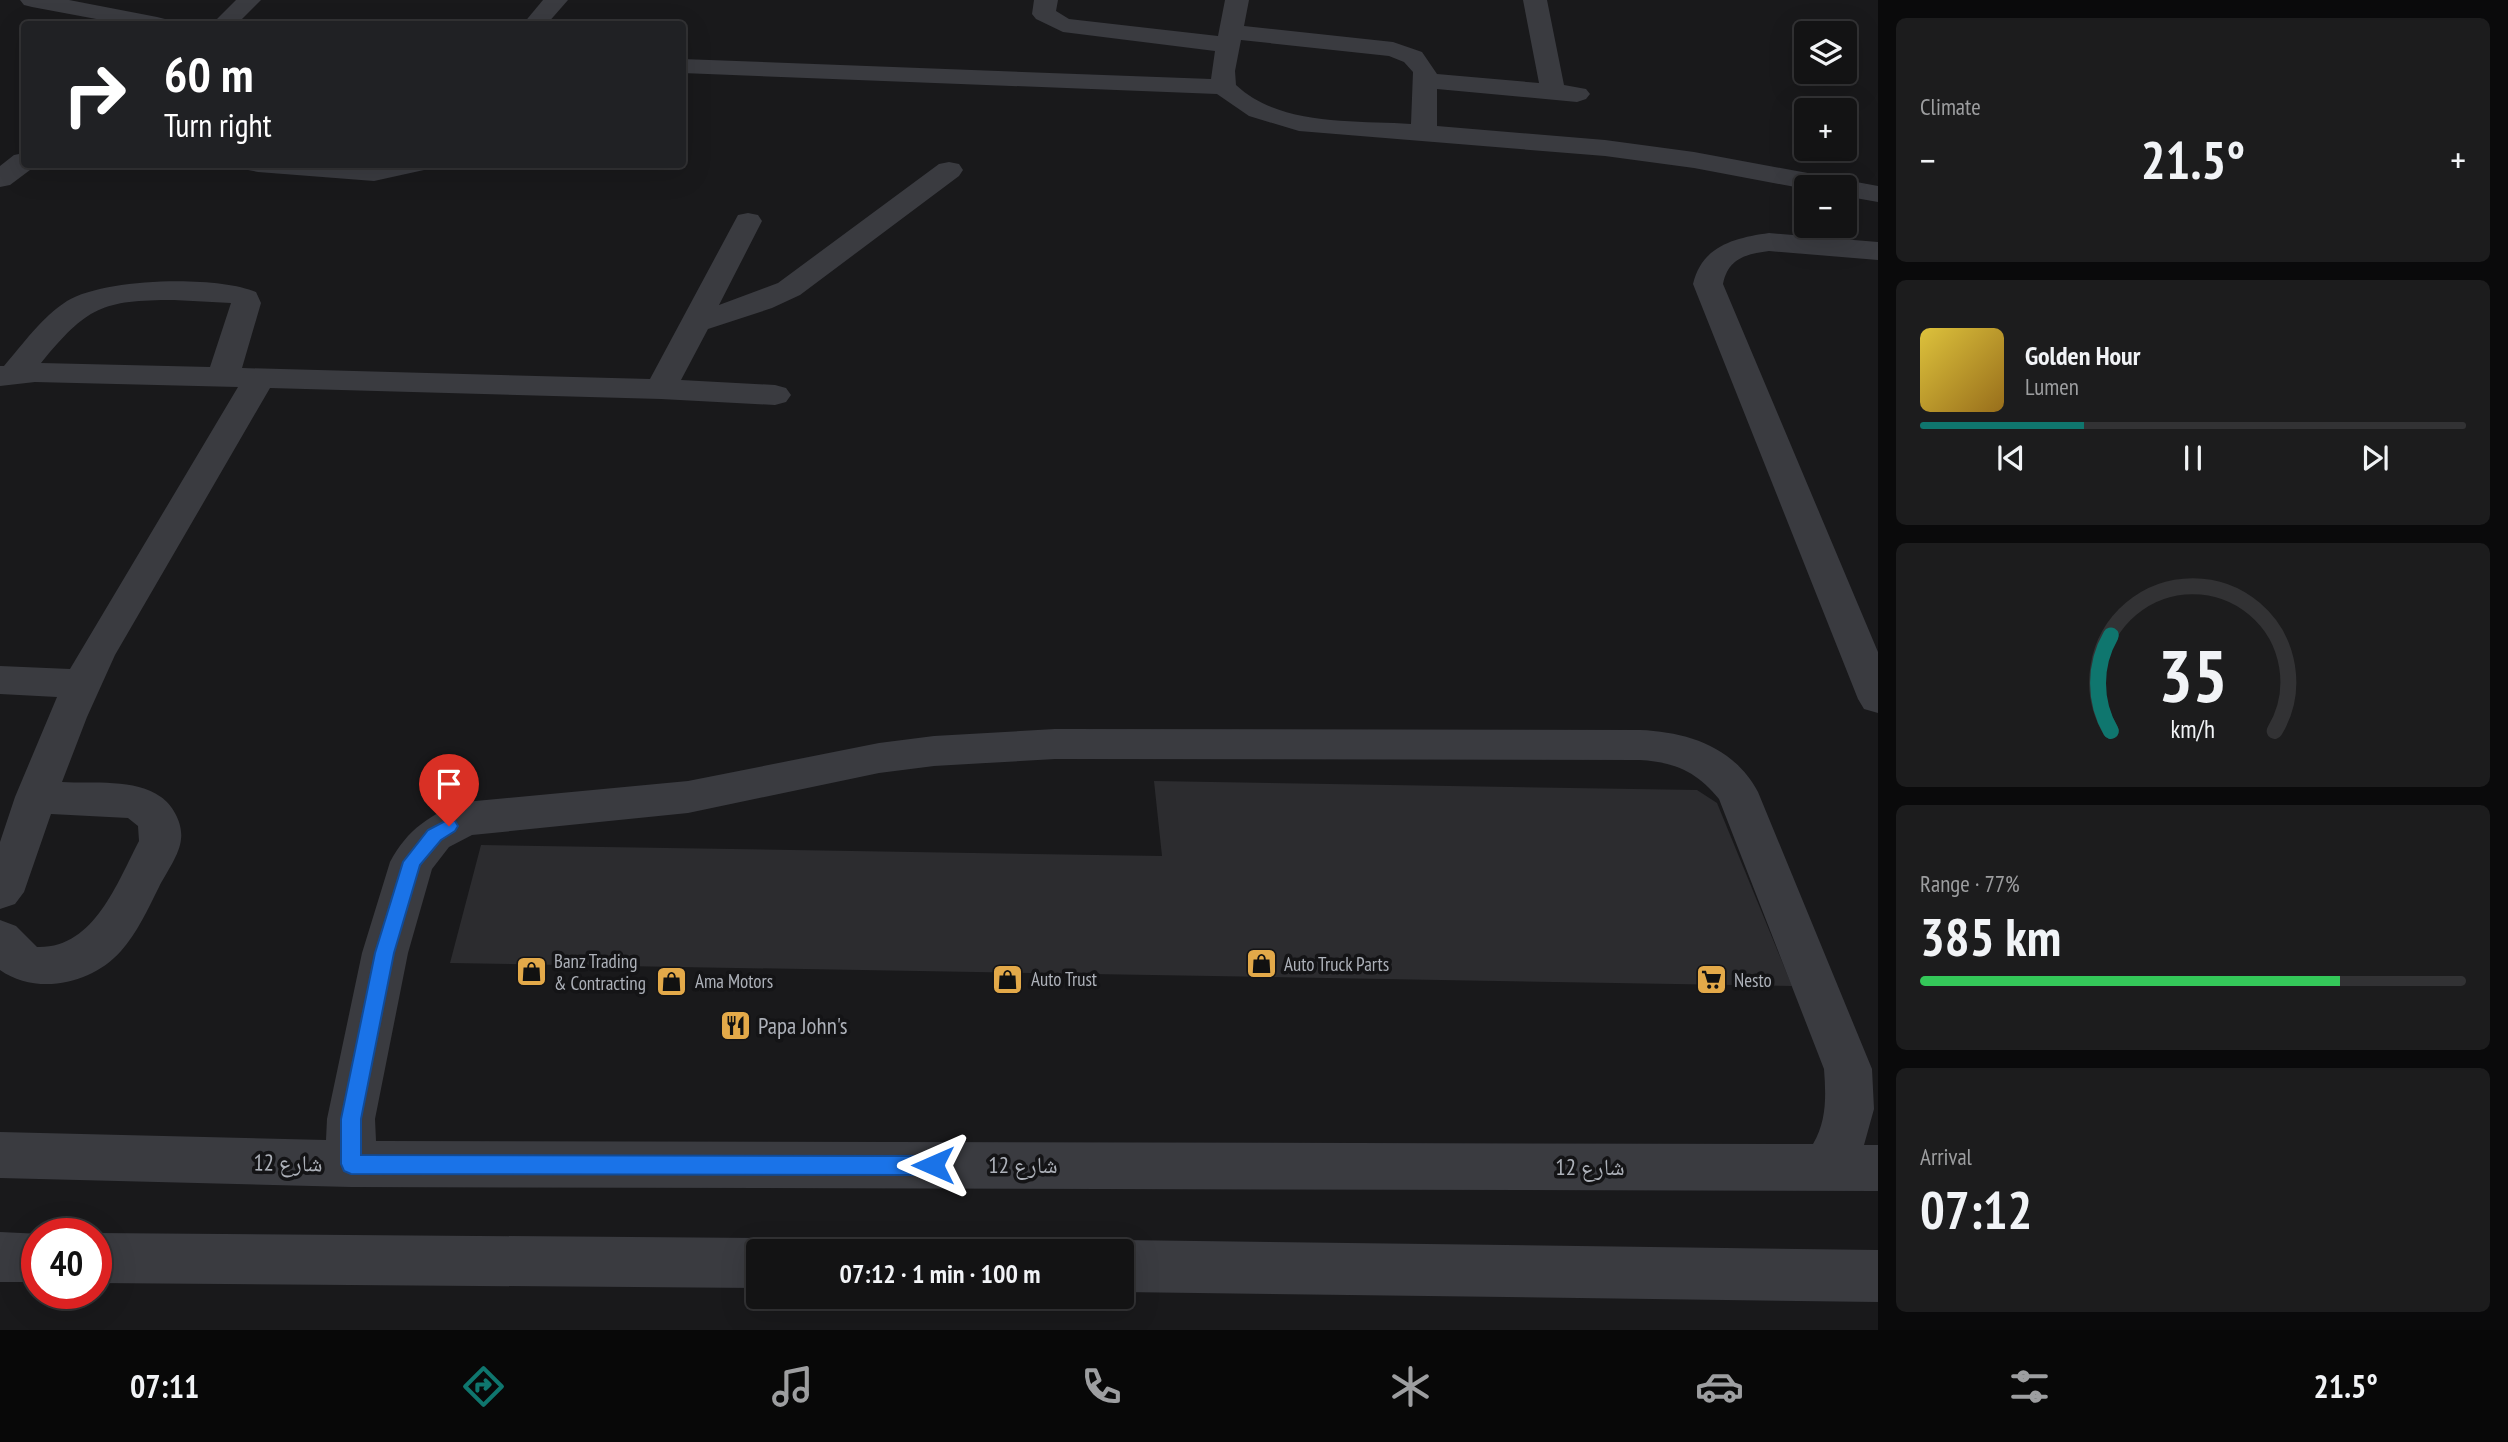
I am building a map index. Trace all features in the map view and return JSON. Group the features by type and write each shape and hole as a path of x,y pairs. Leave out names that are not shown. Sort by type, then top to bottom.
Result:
{"street":[{"path":"32,0 141,21"},
{"path":"227,21 249,0"},
{"path":"538,21 556,0"},
{"path":"1046,0 1044,14 1063,25 1393,48 1419,62 1425,71 1424,133"},
{"path":"1237,0 1223,71 1224,87 1239,103 1265,116 1299,122 1650,154 1794,179"},
{"path":"1424,80 1565,93 1535,0"},
{"path":"686,66 1224,87"},
{"path":"0,179 21,163"},
{"path":"326,168 374,173 396,168"},
{"path":"698,322 761,302 789,289 949,170"},
{"path":"1857,190 1878,194"},
{"path":"662,389 748,221"},
{"path":"1878,251 1769,242 1753,244 1727,252 1715,261 1709,272 1708,284 1878,699"},
{"path":"0,891 9,880 36,797 82,684 241,379 246,298 233,293 118,293 95,299 75,309 7,375"},
{"path":"7,375 35,372 662,389 775,395"},
{"path":"0,680 82,684"},
{"path":"351,1164 351,1119 385,953 412,862 428,841 449,826 482,816 688,797 879,758 934,751 1055,744 1667,746 1697,755 1721,771 1737,792 1848,1069 1851,1094 1849,1120 1842,1144 1826,1168"},
{"path":"0,939 9,952 24,964 48,967 76,960 100,944 115,924 160,842 161,828 156,817 148,808 135,802 36,797"},
{"name":"شارع 12","path":"0,1155 351,1164 1878,1168"},
{"path":"0,1257 21,1257"},
{"path":"112,1258 746,1263"},
{"path":"1134,1266 1878,1276"}],"building":[{"path":"1154,781 1697,790 1717,803 1792,986 450,963 481,845 1162,856"}],"place":[{"name":"Auto Truck Parts","path":"1261,964"},
{"name":"Banz Trading & Contracting","path":"531,972"},
{"name":"Auto Trust","path":"1008,979"},
{"name":"Nesto","path":"1711,980"},
{"name":"Ama Motors","path":"672,981"},
{"name":"Papa John's","path":"735,1026"}],"route":[{"path":"449,826 421,848 412,862 385,953 351,1119 351,1164 933,1165"}]}
